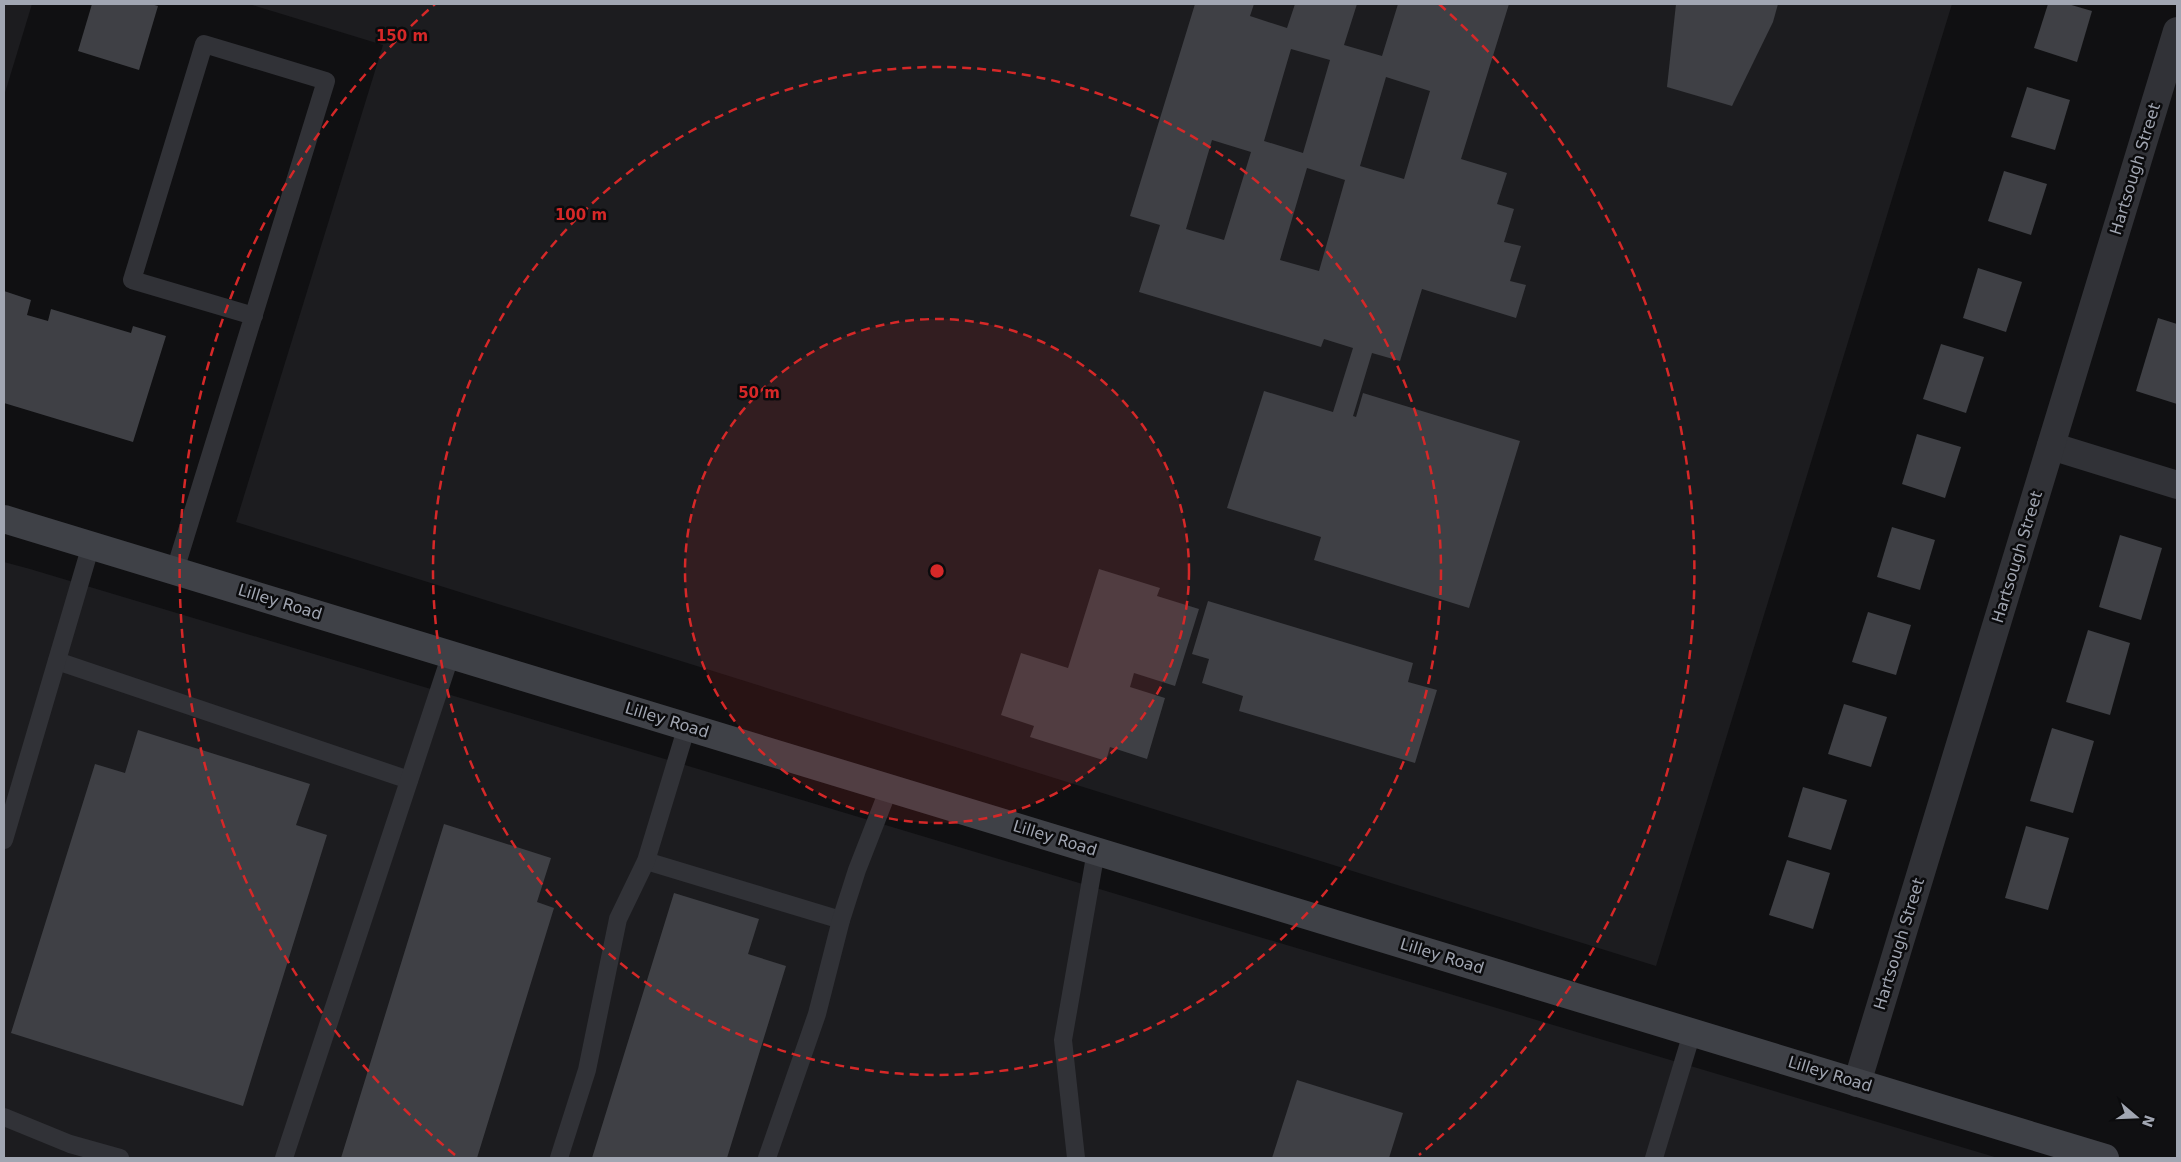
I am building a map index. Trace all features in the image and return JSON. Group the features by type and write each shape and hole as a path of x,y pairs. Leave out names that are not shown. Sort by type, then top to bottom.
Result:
{"street":[{"name":"Hartsough Street","path":"1857,1083 2177,31"},
{"path":"2051,446 2177,485"},
{"name":"Lilley Road","path":"4,520 175,570 2106,1158"}],"lane":[{"path":"175,570 254,316 326,81 204,44 132,280 254,316"},
{"path":"4,840 91,545"},
{"path":"284,1158 451,654"},
{"path":"57,661 409,780"},
{"path":"559,1158 587,1070 618,918 646,861 687,726"},
{"path":"767,1158 817,1014 841,920 857,870 889,788"},
{"path":"1076,1158 1062,1040 1096,851"},
{"path":"646,861 841,920"},
{"path":"1654,1158 1692,1033"},
{"path":"4,1117 70,1144 120,1158"}],"shaded area":[{"path":"4,4 32,4 4,96"},
{"path":"249,4 1952,4 1656,966 236,522 383,45"},
{"path":"4,562 30,569 1998,1158 4,1158"}],"building":[{"path":"92,4 151,4 158,6 139,70 78,51"},
{"path":"1195,4 1254,4 1250,16 1287,28 1295,4 1357,4 1344,45 1382,56 1398,4 1509,4 1461,159 1507,173 1497,204 1514,209 1504,242 1521,246 1510,281 1526,285 1516,318 1422,289 1400,361 1372,353 1353,416 1356,417 1363,393 1520,441 1469,608 1314,560 1321,537 1227,508 1264,391 1333,412 1353,348 1324,339 1321,347 1139,292 1160,225 1130,216","holes":["1291,49 1330,60 1303,153 1264,141","1386,77 1430,91 1404,179 1360,166","1212,140 1251,152 1224,240 1186,229","1307,168 1345,180 1319,271 1280,260"]},
{"path":"1676,4 1778,4 1773,22 1732,106 1667,87"},
{"path":"2048,4 2068,4 2092,11 2077,62 2034,48"},
{"path":"2027,87 2070,100 2055,150 2011,137"},
{"path":"2004,171 2047,184 2031,235 1988,221"},
{"path":"1978,268 2022,282 2006,332 1963,318"},
{"path":"4,291 31,300 27,315 48,321 51,309 131,333 133,326 166,336 133,442 4,403"},
{"path":"2158,318 2177,324 2177,404 2136,391"},
{"path":"1941,344 1984,357 1966,413 1923,399"},
{"path":"1917,434 1961,447 1945,498 1902,484"},
{"path":"1892,527 1935,540 1920,590 1877,577"},
{"path":"2120,535 2162,548 2141,620 2099,607"},
{"path":"1099,569 1160,588 1157,596 1199,609 1175,686 1134,673 1130,687 1165,698 1147,759 1110,747 1106,761 1030,737 1034,726 1001,715 1021,653 1068,668"},
{"path":"1208,601 1413,663 1408,682 1437,690 1415,763 1239,711 1243,696 1202,683 1209,659 1192,654"},
{"path":"1868,612 1911,625 1896,675 1852,662"},
{"path":"2088,630 2130,643 2110,715 2066,702"},
{"path":"1844,704 1887,717 1871,767 1828,754"},
{"path":"2052,728 2094,741 2073,813 2030,801"},
{"path":"138,730 310,784 296,825 327,835 243,1106 11,1033 95,764 125,773"},
{"path":"1803,787 1847,800 1831,850 1788,837"},
{"path":"444,824 551,858 537,902 554,908 477,1158 341,1158"},
{"path":"2026,826 2069,838 2048,910 2005,898"},
{"path":"1787,860 1830,873 1813,929 1769,915"},
{"path":"674,893 759,919 748,954 786,966 727,1158 592,1158"},
{"path":"1297,1080 1403,1113 1389,1158 1272,1158"}]}
